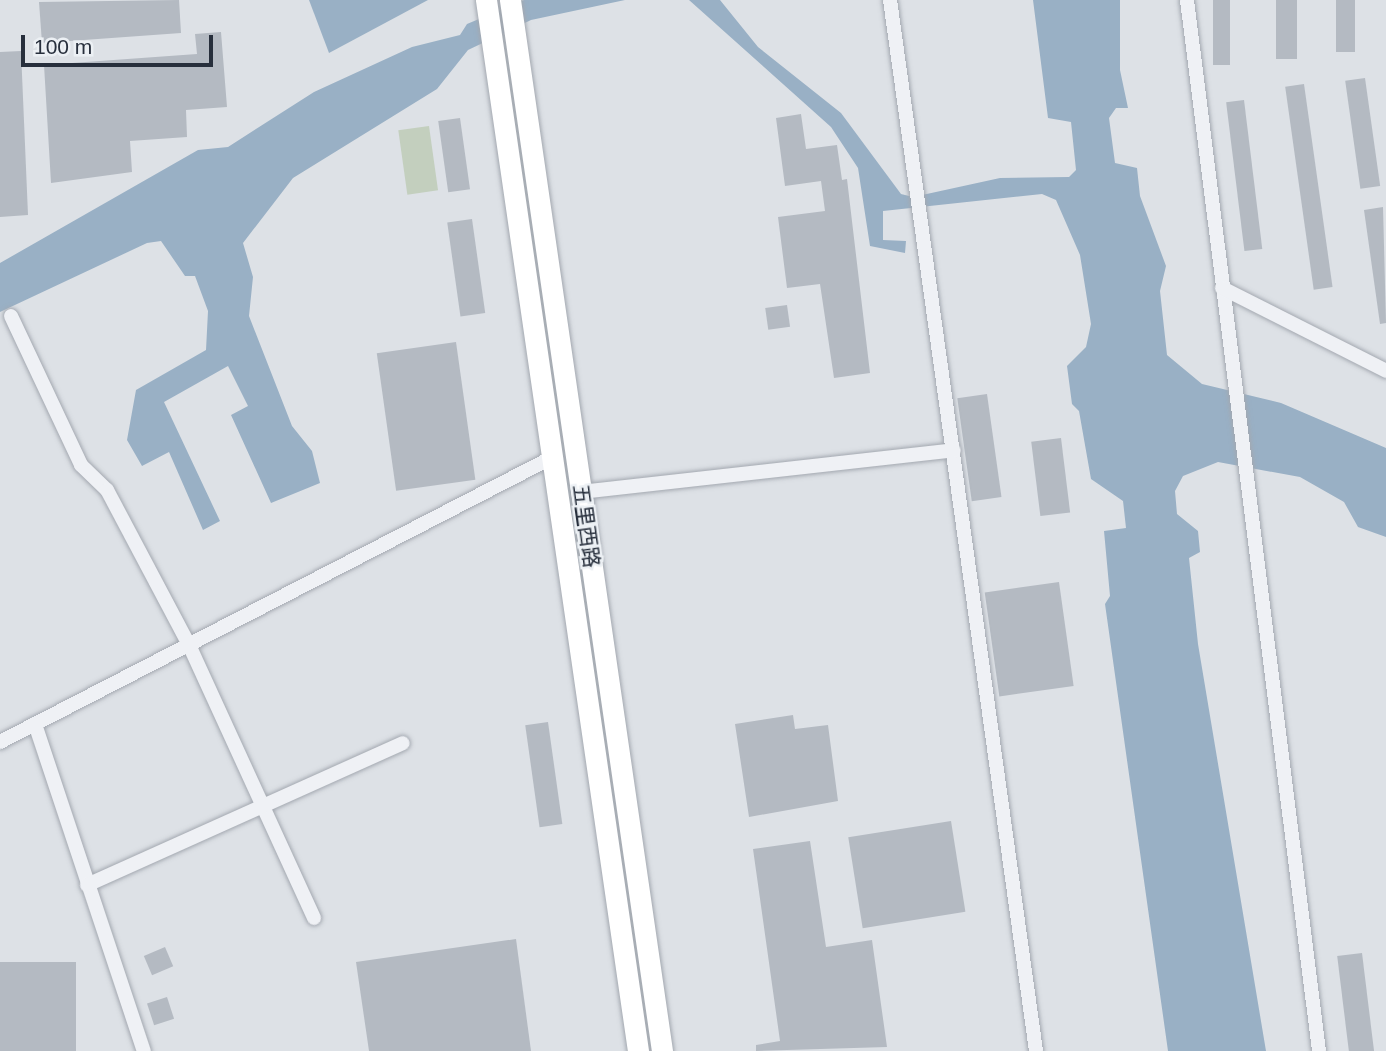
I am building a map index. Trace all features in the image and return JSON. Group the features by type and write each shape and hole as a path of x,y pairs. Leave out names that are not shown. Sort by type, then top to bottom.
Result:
{"main road":[{"name":"五里西路","path":"486,0 638,1051"},
{"name":"五里西路","path":"510,0 662,1051"}],"street":[{"path":"890,0 1036,1051"},
{"path":"1187,0 1319,1051"},
{"path":"1222,288 1386,371"},
{"path":"11,316 81,465 107,489 190,648 314,918"},
{"path":"581,492 954,450"},
{"path":"0,742 190,648 551,458"},
{"path":"35,724 144,1051"},
{"path":"87,885 264,808 403,743"}],"green space":[{"path":"429,126 438,190 407,195 398,130"}],"water":[{"path":"309,0 428,0 329,53"},
{"path":"524,0 625,0 531,20 468,50 437,89 293,178 243,243 253,277 249,316 292,426 312,451 320,483 271,503 231,415 248,406 228,366 164,402 220,521 203,530 169,452 142,466 127,440 136,390 206,350 208,311 195,276 185,276 161,241 147,243 0,312 0,263 198,150 228,147 314,92 412,47 460,35 467,24"},
{"path":"689,0 720,0 758,47 841,113 901,194 913,197 1000,178 1069,177 1076,170 1071,122 1048,118 1033,0 1120,0 1120,70 1128,108 1116,108 1109,118 1115,163 1137,168 1140,196 1166,266 1160,291 1167,355 1202,384 1281,403 1386,448 1386,537 1358,527 1344,502 1300,477 1218,462 1183,476 1175,491 1177,514 1198,531 1200,552 1189,558 1198,644 1266,1051 1168,1051 1105,604 1110,596 1104,531 1126,528 1123,501 1091,479 1079,411 1072,404 1067,366 1086,347 1091,324 1080,255 1056,200 1042,194 883,211 883,240 906,241 905,253 870,246 858,168 831,127"}],"building":[{"path":"179,0 181,33 42,43 39,2"},
{"path":"1213,0 1230,0 1230,65 1213,65"},
{"path":"1276,0 1297,0 1297,59 1276,59"},
{"path":"1336,0 1355,0 1355,52 1336,52"},
{"path":"221,32 227,107 186,110 187,137 130,141 132,172 51,183 44,65 197,54 195,34"},
{"path":"21,51 28,215 0,217 0,52"},
{"path":"1365,78 1380,186 1360,189 1345,81"},
{"path":"1304,84 1333,287 1314,290 1285,87"},
{"path":"1244,100 1262,249 1244,251 1226,102"},
{"path":"801,114 806,149 837,145 842,180 847,179 870,373 834,378 820,284 787,288 778,217 825,211 821,181 785,186 776,118"},
{"path":"460,118 470,189 448,192 438,121"},
{"path":"1383,207 1386,323 1380,324 1364,210"},
{"path":"472,219 485,313 460,317 447,222"},
{"path":"787,305 790,327 768,330 765,308"},
{"path":"456,342 475,480 396,491 377,353"},
{"path":"987,394 1001,497 972,501 957,398"},
{"path":"1061,438 1070,512 1040,516 1031,442"},
{"path":"1059,582 1074,686 999,696 985,592"},
{"path":"793,715 795,729 828,725 838,801 749,817 735,724"},
{"path":"548,722 562,824 540,827 525,725"},
{"path":"951,821 965,912 863,928 848,837"},
{"path":"810,841 826,947 872,940 887,1047 756,1051 756,1045 780,1041 753,849"},
{"path":"516,939 531,1051 369,1051 356,962"},
{"path":"165,947 173,966 152,975 144,956"},
{"path":"1362,953 1374,1051 1349,1051 1337,956"},
{"path":"0,962 76,962 76,1051 0,1051"},
{"path":"167,997 174,1019 154,1025 147,1003"}]}
